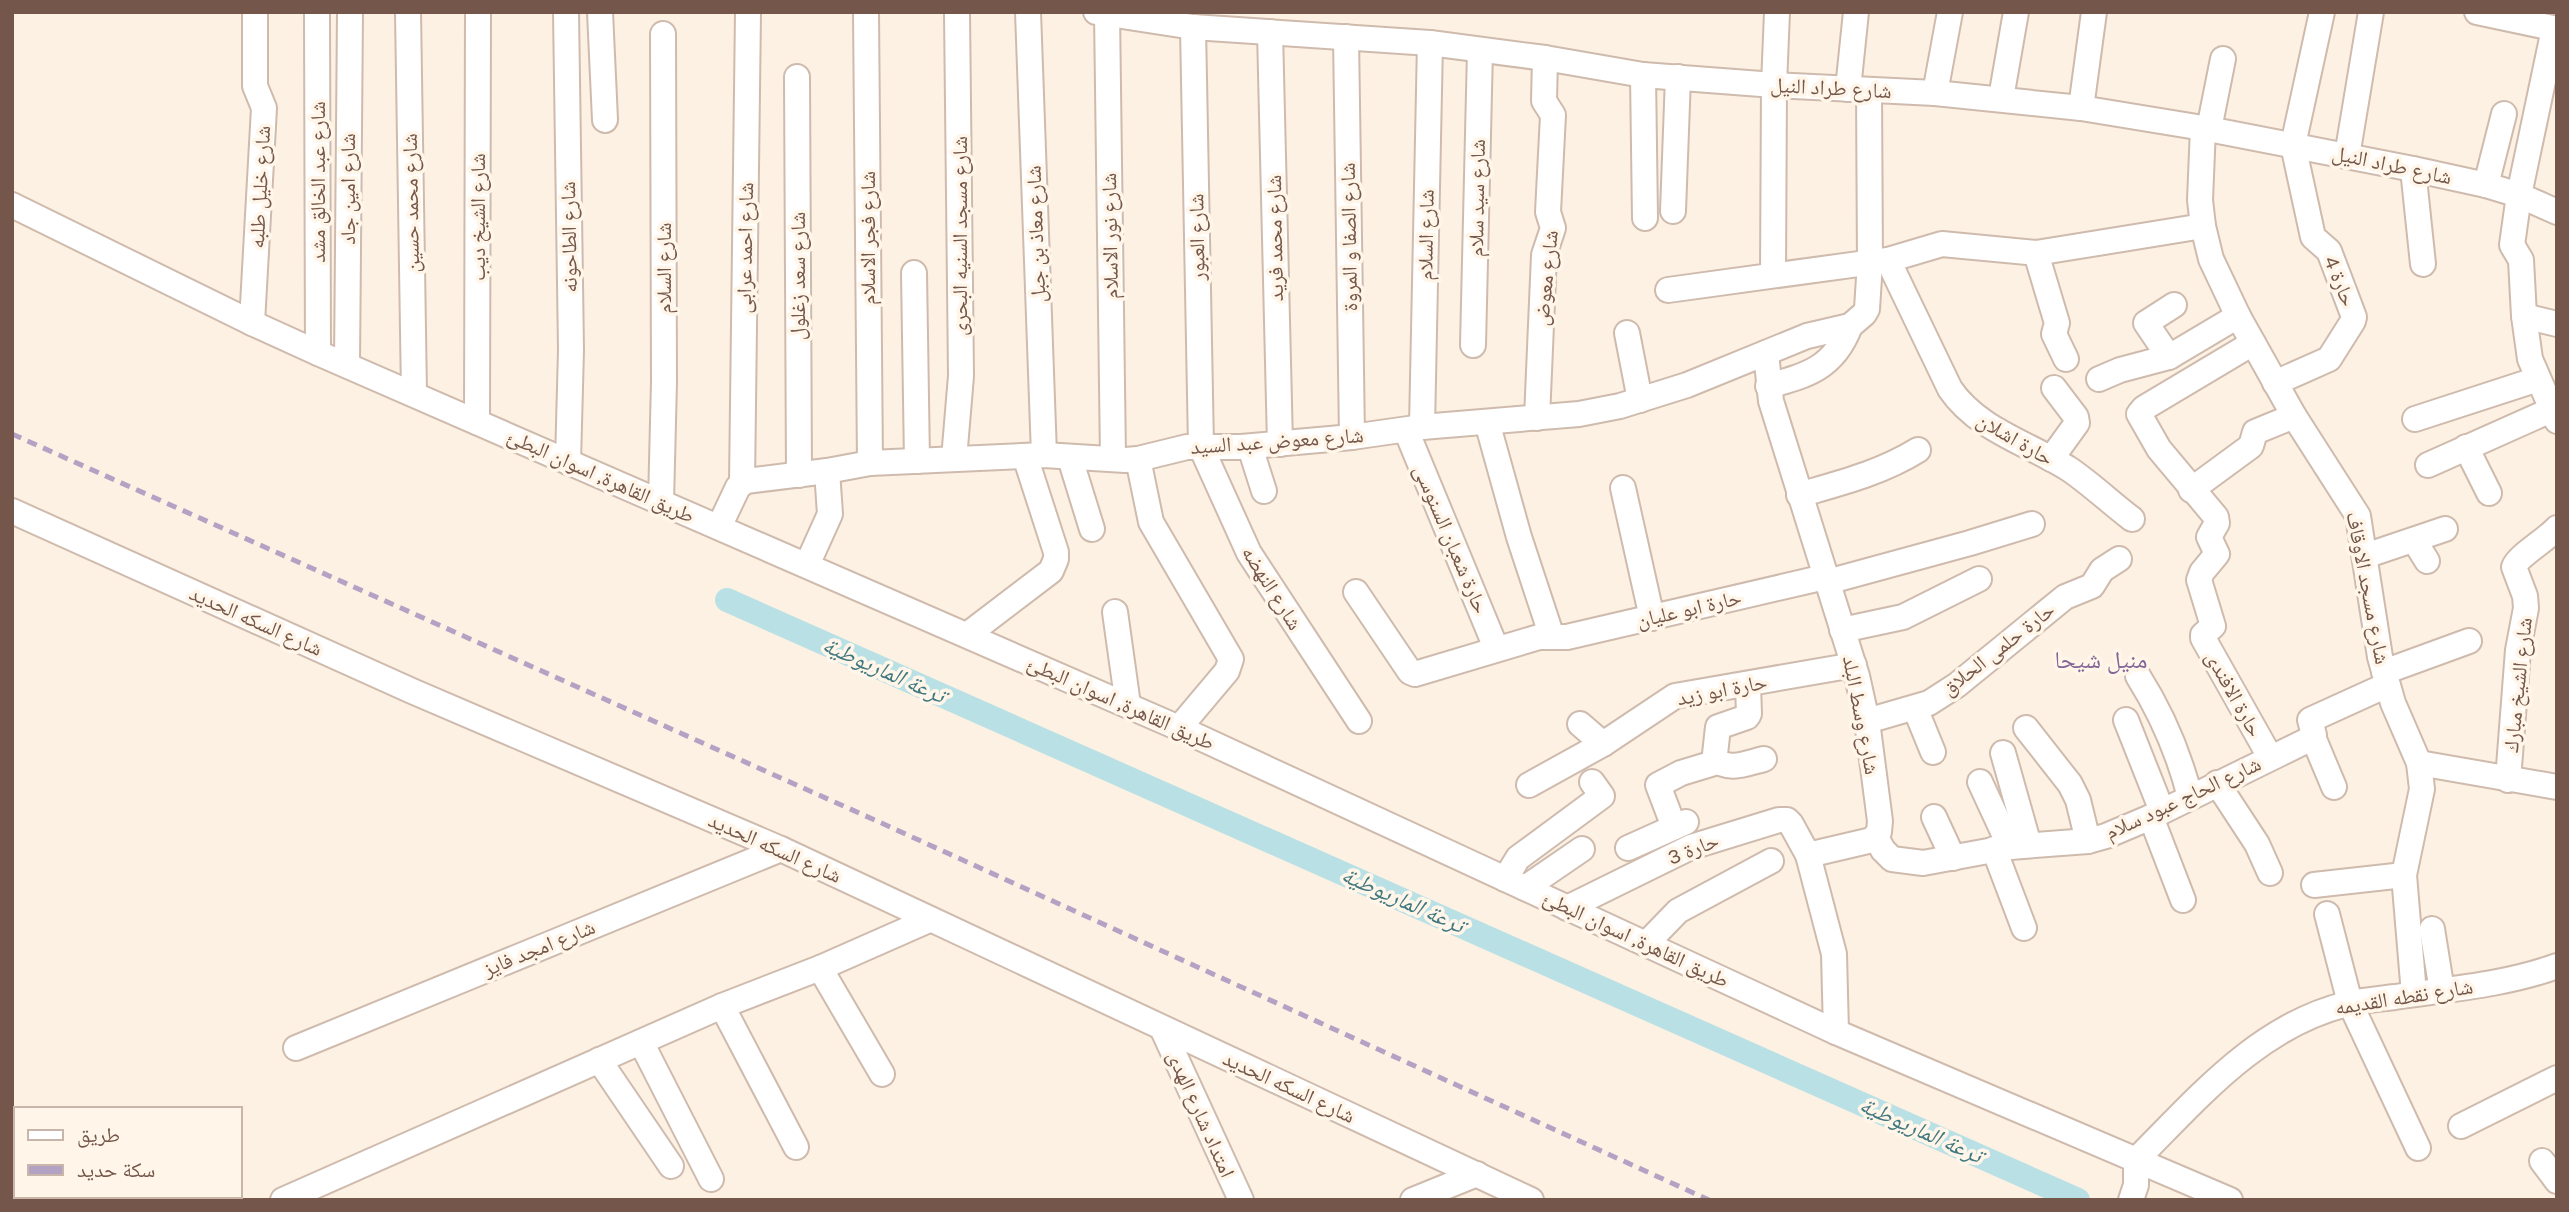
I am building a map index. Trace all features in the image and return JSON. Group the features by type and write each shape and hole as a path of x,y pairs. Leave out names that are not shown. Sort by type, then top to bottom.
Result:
{"street":[{"name":"شارع خليل طلبه","path":"252,323 264,108 255,86 255,12"},
{"name":"شارع عبد الخالق مشد","path":"317,12 318,353"},
{"name":"شارع امين جاد","path":"347,365 350,12"},
{"name":"شارع محمد حسين","path":"408,12 414,394"},
{"name":"شارع الشيخ ديب","path":"477,422 478,12"},
{"name":"شارع الطاحونه","path":"566,12 571,350 568,462"},
{"path":"600,12 604,120"},
{"name":"شارع احمد عرابى","path":"742,483 748,12"},
{"name":"شارع فجر الاسلام","path":"866,12 870,463"},
{"name":"شارع مسجد السنيه البحرى","path":"954,459 961,376 957,12"},
{"name":"شارع معاذ بن جبل","path":"967,635 1051,571 1056,552 1034,456 1028,12"},
{"path":"1773,274 1777,12"},
{"path":"1768,386 1819,368 1833,355 1844,341 1850,326 1861,319 1867,309 1879,261 1859,90 1856,12"},
{"path":"1935,93 1950,12"},
{"path":"2001,98 2016,12"},
{"path":"2081,108 2094,12"},
{"path":"2293,145 2322,12"},
{"path":"2347,156 2371,12"},
{"path":"2428,465 2466,447 2554,415 2530,359 2521,260 2512,245 2519,195 2555,29 2477,12"},
{"name":"شارع طراد النيل","path":"1101,13 1193,27 1430,44 1545,58 1643,75 1935,93 2081,108 2206,128 2413,169 2486,185 2519,195 2557,212"},
{"name":"شارع نور الاسلام","path":"1101,13 1113,459"},
{"name":"شارع العبور","path":"1193,27 1201,447"},
{"name":"شارع محمد فريد","path":"1270,32 1280,444"},
{"name":"شارع السلام","path":"661,502 664,382 663,34"},
{"name":"شارع الصفا و المروة","path":"1346,37 1352,438"},
{"name":"شارع السلام","path":"1414,428 1430,44"},
{"name":"شارع سيد سلام","path":"1473,345 1480,50"},
{"name":"شارع معوض","path":"1537,418 1544,253 1553,228 1548,212 1553,115 1544,101 1545,58"},
{"name":"شارع مسجد الاوقاف","path":"2223,59 2206,128 2200,200 2203,226 2217,274 2238,316 2294,416 2358,516 2385,679 2400,722 2419,763 2422,789 2404,875 2414,994"},
{"path":"1643,75 1644,218"},
{"name":"شارع سعد زغلول","path":"797,77 799,475"},
{"path":"1673,211 1678,77"},
{"path":"2486,185 2504,114"},
{"name":"حارة 4","path":"2275,383 2329,359 2354,317 2329,251 2313,237 2293,145"},
{"path":"2413,169 2423,264"},
{"name":"طريق القاهرة, اسوان البطئ","path":"12,205 318,353 1180,728 1836,1032 2230,1200"},
{"path":"1668,290 1879,261 1942,244 2036,253 2203,226"},
{"path":"2036,253 2057,323 2054,334 2066,359"},
{"name":"حارة اشلان","path":"1879,261 1960,404 1989,426 2070,470 2132,519"},
{"path":"914,273 916,460"},
{"path":"2169,357 2146,323 2174,305"},
{"path":"2099,379 2120,370 2169,357 2238,316"},
{"path":"2524,316 2557,324"},
{"name":"شارع معوض عبد السيد","path":"742,483 870,463 1034,456 1138,459 1187,446 1250,447 1352,438 1414,428 1579,414 1640,400 1696,382 1807,336 1850,326"},
{"path":"1627,333 1640,400"},
{"path":"2253,343 2140,411 2140,418 2159,449 2191,489 2251,446 2255,432 2294,416"},
{"name":"شارع وسط البلد","path":"1766,353 1768,386 1799,495 1854,666 1867,721 1880,821 1876,837"},
{"path":"2415,419 2538,379"},
{"path":"2051,458 2077,423 2076,417 2054,388"},
{"path":"1487,422 1518,537 1552,637"},
{"name":"حارة شعبان السنوسى","path":"1414,428 1496,648"},
{"name":"شارع النهضه","path":"1201,447 1249,553 1359,721"},
{"path":"1250,447 1264,491"},
{"path":"2466,447 2489,494"},
{"path":"1799,495 1878,471 1917,450"},
{"path":"1070,458 1092,528"},
{"path":"1138,459 1151,522 1231,659 1227,671 1180,728"},
{"path":"807,565 830,514 827,471"},
{"path":"719,527 742,483"},
{"path":"1623,488 1652,618"},
{"name":"حارة الافندى","path":"2191,489 2216,517 2217,523 2209,537 2217,554 2200,575 2213,625 2203,638 2270,757"},
{"name":"شارع السكه الحديد","path":"12,511 412,691 781,849 1531,1200"},
{"name":"حارة ابو عليان","path":"1356,592 1412,674 1539,637 1567,637 1826,579 1970,543 2032,524"},
{"path":"2365,556 2445,529"},
{"name":"شارع الشيخ مبارك","path":"2508,780 2518,650 2526,608 2525,596 2514,567 2518,559 2554,537"},
{"path":"2414,540 2427,561"},
{"name":"حارة حلمى الحلاق","path":"1867,721 1929,703 1957,685 2065,597 2092,586 2102,570 2119,559"},
{"path":"1842,630 1903,617 1979,579"},
{"path":"1115,612 1128,705"},
{"path":"2334,787 2313,737 2310,720 2385,679 2469,641"},
{"name":"حارة ابو زيد","path":"1529,785 1603,744 1675,696 1854,666"},
{"path":"2138,676 2175,746 2190,797"},
{"path":"1628,848 1680,824 1658,785 1681,773 1710,765 1716,759 1718,727 1746,718 1749,714 1748,685"},
{"path":"1915,708 1933,752"},
{"path":"2126,720 2183,900"},
{"path":"1580,724 1603,744"},
{"path":"2026,728 2070,784 2088,841"},
{"name":"شارع الحاج عبود سلام","path":"1876,837 1892,859 1923,863 2011,847 2088,841 2156,814 2313,737"},
{"path":"2003,753 2011,847 2024,929"},
{"path":"1716,759 1723,765 1732,766 1764,759"},
{"path":"2419,763 2557,787"},
{"path":"1515,883 1518,858 1602,796 1592,782"},
{"path":"1980,782 2011,847"},
{"path":"2217,783 2257,844 2270,873"},
{"path":"1934,817 1953,858"},
{"name":"حارة 3","path":"1567,908 1691,847 1782,819 1791,824 1808,855"},
{"path":"1836,1032 1835,954 1808,855 1867,842 1876,837"},
{"name":"شارع امجد فايز","path":"296,1048 781,849"},
{"path":"1515,883 1582,849"},
{"path":"1646,944 1678,911 1771,861"},
{"path":"2315,885 2404,875"},
{"path":"2327,914 2350,1003 2418,1148"},
{"path":"283,1200 722,1006 820,968 929,920"},
{"path":"2432,929 2442,991"},
{"path":"820,968 882,1074"},
{"name":"شارع نقطه القديمه","path":"2136,1160 2220,1076 2272,1035 2319,1012 2350,1003 2442,991 2555,969"},
{"path":"722,1006 796,1147"},
{"name":"امتداد شارع الهدى","path":"1162,1028 1241,1200"},
{"path":"640,1042 711,1180"},
{"path":"599,1060 671,1166"},
{"path":"2461,1126 2557,1078"},
{"path":"2132,1199 2137,1172 2136,1160"},
{"path":"2542,1161 2557,1181"},
{"path":"1413,1200 1477,1174"}],"waterway":[{"name":"ترعة الماريوطية","path":"727,600 2078,1200"}],"railway":[{"path":"12,434 877,821 1709,1200"}],"district":[{"name":"منيل شيحا","path":"2101,660"}]}
